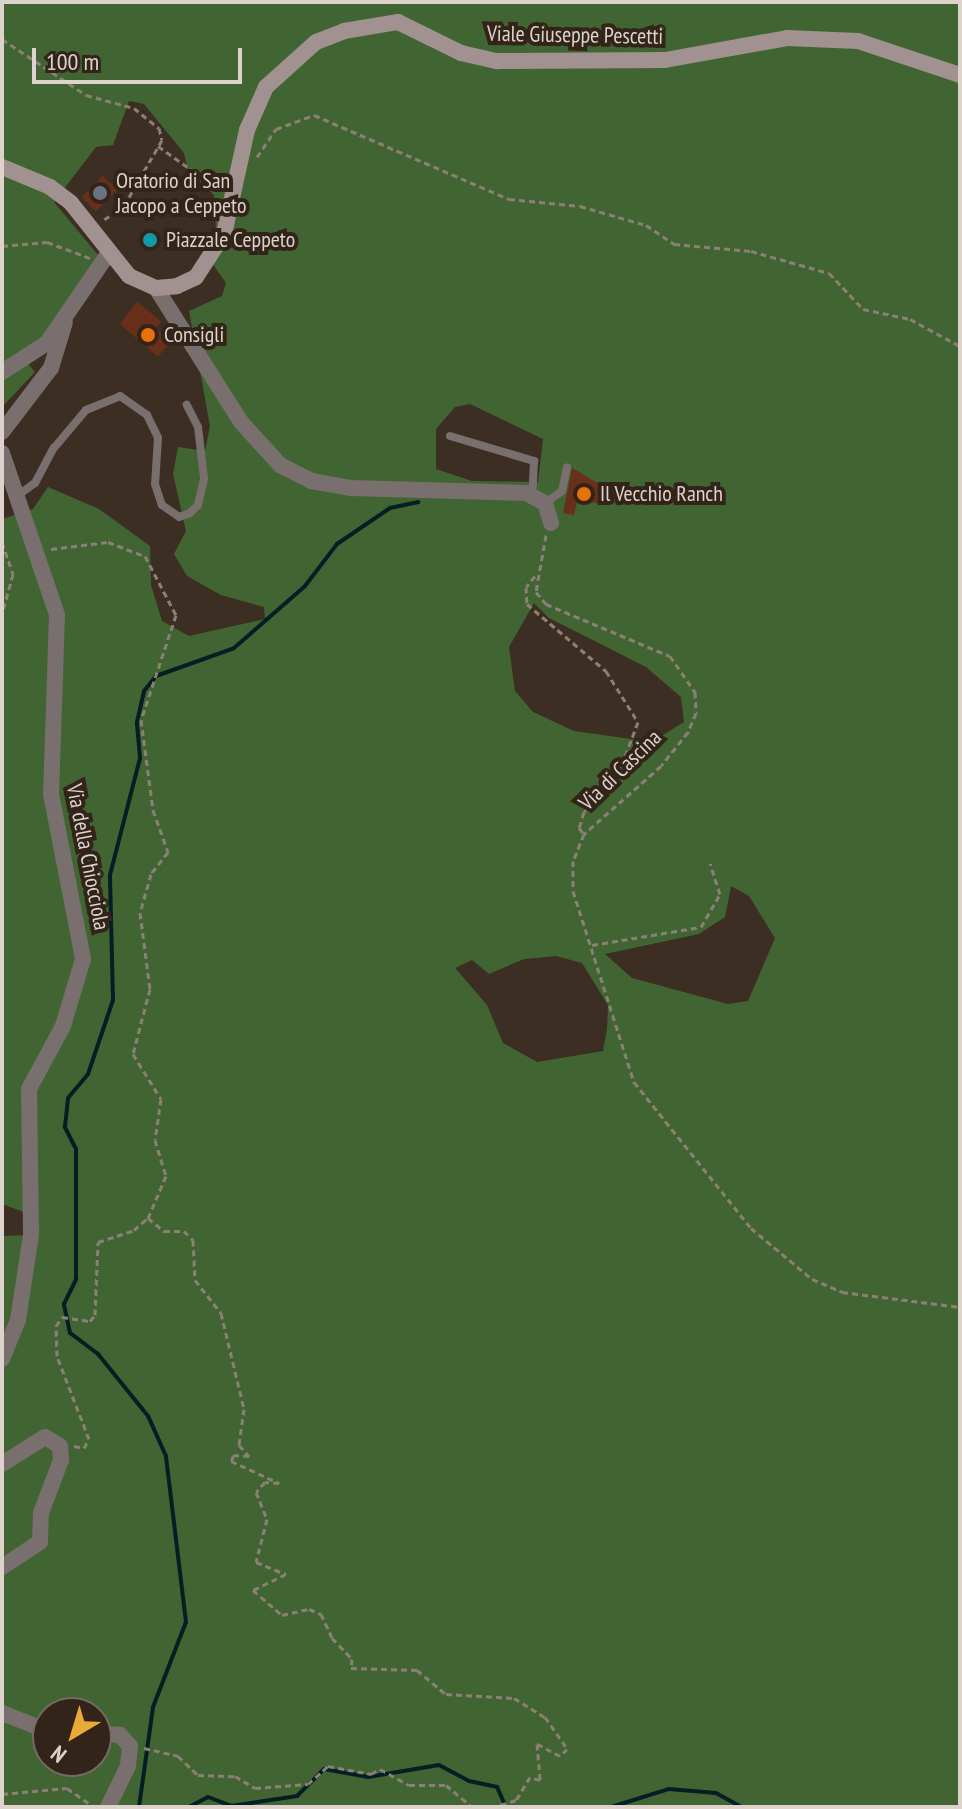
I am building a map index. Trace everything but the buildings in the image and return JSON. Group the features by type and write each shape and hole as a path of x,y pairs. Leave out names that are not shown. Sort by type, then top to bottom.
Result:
{"street":[{"name":"Viale Giuseppe Pescetti","path":"156,288 196,277 212,259 236,188 247,130 266,87 316,42 378,22 398,22 461,53 497,61 665,60 787,38 823,39 888,48 960,75"},
{"path":"2,167 50,187 91,229 102,260 156,288 241,422 280,465 311,481 350,488 539,499 551,523"},
{"path":"2,372 47,343 66,321 102,260"},
{"path":"2,432 56,360 66,321"},
{"name":"Via della Chiocciola","path":"2,453 57,615 51,794 83,959 63,1026 29,1089 31,1235 18,1320 2,1359"},
{"path":"2,1464 45,1437 60,1446 61,1460 41,1513 40,1542 2,1567"},
{"path":"2,1713 32,1725"},
{"path":"108,1807 131,1756 120,1735 112,1735"}],"lane":[{"path":"16,496 35,483 54,448 86,410 120,396 147,415 158,438 155,484 162,505 179,517 190,513 198,505 204,478 198,427 187,405"},
{"path":"450,436 534,461 539,499 562,491 567,468"}],"path":[{"path":"2,39 86,95 142,112 159,128 158,146 125,204 91,229"},
{"path":"158,146 223,192 236,188 249,178 276,129 314,115 509,199 580,206 646,225 674,244 751,251 829,273 863,309 910,319 960,346"},
{"path":"2,246 47,242 102,260"},
{"path":"551,523 536,576 526,587 527,604 606,671 638,722 623,762 584,812 579,828 584,834"},
{"path":"34,541 55,549 108,542 145,556 176,615 141,720 153,810 168,852 151,874 139,918 150,989 133,1054 161,1099 155,1140 166,1176 148,1218 134,1230 98,1242 95,1315 90,1321 62,1317 56,1326 57,1356 90,1444 60,1446"},
{"path":"2,542 13,574 2,614"},
{"name":"Via di Cascina","path":"536,576 536,592 546,604 670,656 695,692 696,713 668,758 584,834 573,861 573,891 634,1082 751,1228 812,1279 842,1292 960,1307"},
{"path":"592,945 701,927 720,894 710,864"},
{"path":"148,1218 164,1231 184,1231 193,1240 195,1280 221,1313 244,1409 239,1445 249,1456 234,1455 231,1461 279,1483 265,1482 256,1492 267,1519 256,1562 286,1574 253,1590 282,1615 321,1614 332,1638 352,1659 351,1668 417,1670 446,1694 514,1698 545,1717 567,1749 560,1756 537,1744 540,1780 530,1777 516,1800 495,1807"},
{"path":"131,1756 153,1745 180,1757 198,1775 235,1776 255,1788 299,1786 328,1766 367,1774 380,1769 409,1785 446,1785 472,1807"},
{"path":"2,1794 67,1788 94,1807"}],"green space":[{"path":"2,2 960,2 960,1807 2,1807 2,1236 31,1235 32,1215 2,1204 2,519 33,509 48,487 99,509 150,546 151,585 162,621 189,636 265,619 264,607 221,595 187,576 174,554 186,531 173,474 178,447 205,451 210,426 189,311 222,296 226,283 205,253 216,230 214,195 188,171 184,153 144,104 129,101 113,145 96,147 54,202 98,255 56,327 21,356 35,372 2,407","holes":["470,404 543,439 538,482 472,481 436,469 436,429 455,407","534,603 549,618 646,667 681,697 684,722 652,742 574,731 533,712 515,691 509,647","731,886 749,896 775,938 748,1001 728,1004 632,978 605,954 699,934 725,917","556,956 582,963 608,1005 603,1051 537,1062 503,1043 487,1005 455,968 472,960 489,974 524,959"]}],"waterway":[{"path":"139,1807 153,1707 186,1622 166,1456 148,1416 98,1354 70,1333 64,1304 76,1279 76,1149 65,1127 68,1098 88,1074 113,1000 110,875 140,758 137,722 144,691 156,676 234,648 305,586 337,544 390,508 418,502"},
{"path":"189,1807 208,1797 231,1806 297,1796 324,1769 368,1777 439,1765 469,1781 497,1787 506,1807"},
{"path":"611,1807 669,1789 716,1793 741,1807"}],"place":[{"name":"Oratorio di San Jacopo a Ceppeto","path":"100,193"},
{"name":"Piazzale Ceppeto","path":"150,240"},
{"name":"Consigli","path":"148,335"},
{"name":"Il Vecchio Ranch","path":"584,494"}]}
